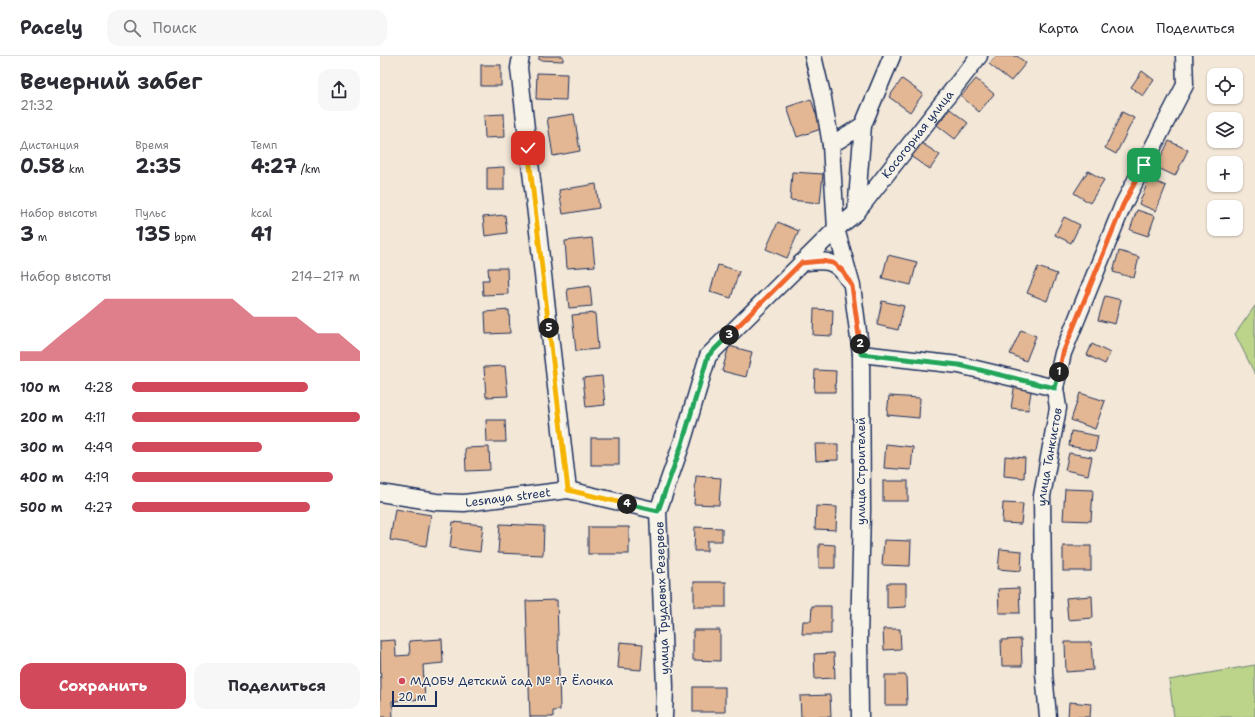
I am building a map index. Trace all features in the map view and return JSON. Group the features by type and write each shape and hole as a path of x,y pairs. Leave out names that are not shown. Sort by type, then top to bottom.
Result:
{"street":[{"path":"521,56 520,68 524,106 568,490"},
{"path":"813,56 823,98 831,145 863,125"},
{"path":"856,213 863,125 892,56"},
{"name":"Косогорная улица","path":"836,229 856,213 979,56"},
{"name":"улица Танкистов","path":"1048,717 1044,673 1042,496 1058,408 1055,388 1063,353 1123,205 1185,85 1184,56"},
{"name":"улица Строителей","path":"831,145 836,229 852,286 861,354 862,510 859,638 860,717"},
{"name":"улица Трудовых Резервов","path":"664,717 665,687 658,511 682,444 708,356 836,229"},
{"path":"801,263 822,261 833,263 843,271 852,286"},
{"path":"861,354 959,365 1055,388"},
{"name":"Lesnaya street","path":"380,493 436,502 464,503 568,490 658,511"}],"green space":[{"path":"1255,306 1255,374 1235,334"},
{"path":"1255,665 1255,717 1174,717 1169,680"}],"building":[{"path":"539,56 563,56 563,61 539,60"},
{"path":"996,56 1017,56 1026,63 1011,81 989,64"},
{"path":"481,65 501,65 501,86 481,86"},
{"path":"1142,71 1154,80 1143,96 1131,87"},
{"path":"537,73 567,74 566,100 536,99"},
{"path":"902,79 923,94 910,112 889,97"},
{"path":"976,79 994,94 979,112 961,96"},
{"path":"811,99 821,129 797,137 787,107"},
{"path":"950,109 968,123 955,139 937,125"},
{"path":"1122,112 1134,118 1116,154 1105,148"},
{"path":"504,114 505,137 485,138 484,115"},
{"path":"574,114 580,151 553,156 547,118"},
{"path":"1169,141 1188,150 1175,176 1156,167"},
{"path":"920,142 940,155 930,169 910,156"},
{"path":"504,167 504,190 487,190 487,168"},
{"path":"1088,171 1104,180 1090,203 1074,193"},
{"path":"792,172 823,174 820,203 790,200"},
{"path":"1149,179 1166,186 1156,211 1139,204"},
{"path":"596,184 599,208 563,214 559,190"},
{"path":"1137,210 1155,216 1148,236 1130,230"},
{"path":"505,215 507,233 485,236 483,217"},
{"path":"1064,217 1080,225 1071,243 1055,235"},
{"path":"778,222 799,231 787,258 766,249"},
{"path":"592,238 595,266 567,268 565,241"},
{"path":"1119,251 1139,257 1134,278 1113,272"},
{"path":"888,255 917,262 911,285 882,278"},
{"path":"718,265 739,271 731,298 710,292"},
{"path":"1038,267 1057,274 1047,301 1027,293"},
{"path":"488,268 507,268 508,294 483,295 482,280 489,280"},
{"path":"590,286 592,306 569,308 567,289"},
{"path":"1105,296 1121,300 1115,324 1098,320"},
{"path":"882,301 904,306 898,330 877,325"},
{"path":"814,309 833,310 832,336 813,335"},
{"path":"509,310 510,333 486,334 485,312"},
{"path":"595,313 598,349 576,351 572,315"},
{"path":"1021,330 1036,336 1026,361 1010,354"},
{"path":"1092,344 1110,353 1105,364 1087,355"},
{"path":"729,346 752,352 746,377 722,371"},
{"path":"505,366 508,396 486,397 484,367"},
{"path":"815,370 836,371 835,392 814,392"},
{"path":"602,376 605,405 586,407 583,378"},
{"path":"1015,383 1032,386 1028,410 1011,408"},
{"path":"1080,393 1105,401 1095,429 1071,420"},
{"path":"889,396 920,398 919,418 887,415"},
{"path":"486,420 505,420 506,442 487,442"},
{"path":"1071,431 1098,436 1095,451 1069,446"},
{"path":"591,438 619,438 619,465 591,465"},
{"path":"815,444 838,444 838,460 816,461"},
{"path":"886,444 913,447 911,470 884,468"},
{"path":"489,447 490,470 466,471 465,448"},
{"path":"1069,453 1092,457 1088,475 1065,470"},
{"path":"1005,456 1025,458 1024,478 1004,476"},
{"path":"696,476 721,478 719,505 694,504"},
{"path":"883,481 908,481 908,501 883,501"},
{"path":"1065,489 1093,490 1091,521 1063,520"},
{"path":"1003,503 1023,504 1021,524 1002,523"},
{"path":"816,506 837,507 836,530 815,529"},
{"path":"395,509 431,515 426,546 390,540"},
{"path":"453,522 483,525 480,552 450,548"},
{"path":"500,524 544,526 543,555 498,553"},
{"path":"588,527 629,527 629,554 588,554"},
{"path":"695,527 722,528 722,541 707,541 707,551 694,551"},
{"path":"884,540 911,541 910,566 882,565"},
{"path":"819,544 835,545 835,568 819,568"},
{"path":"1063,546 1091,546 1091,571 1063,571"},
{"path":"1000,549 1022,551 1021,571 998,569"},
{"path":"694,582 726,582 726,607 694,607"},
{"path":"887,583 906,583 906,607 887,608"},
{"path":"1019,588 1020,613 999,613 998,589"},
{"path":"1092,596 1093,618 1068,620 1066,598"},
{"path":"557,600 560,710 553,711 553,717 530,717 526,601"},
{"path":"812,606 831,606 831,634 802,634 803,621 811,621"},
{"path":"883,629 900,629 901,649 884,650"},
{"path":"693,630 720,630 720,661 693,660"},
{"name":"МДОБУ Детский сад № 17 Ёлочка","path":"442,639 443,663 423,665 425,699 392,701 393,717 380,717 380,641 395,640 396,656 410,655 409,641"},
{"path":"1021,639 1022,666 1002,666 1001,640"},
{"path":"620,642 643,644 641,670 618,668"},
{"path":"1065,642 1091,642 1093,670 1066,672"},
{"path":"834,653 835,678 815,679 814,654"},
{"path":"885,675 906,675 907,705 885,705"},
{"path":"693,687 725,687 725,712 693,712"},
{"path":"830,695 831,717 801,717 800,696"},
{"path":"1069,702 1091,704 1090,717 1068,717"}],"place":[{"name":"МДОБУ Детский сад № 17 Ёлочка","path":"402,681"}],"route":[{"path":"528,148 568,490 658,511 682,444 708,356 801,263 822,261 833,263 843,271 852,286 861,354 959,365 1055,388 1063,353 1123,205 1144,165"}]}
